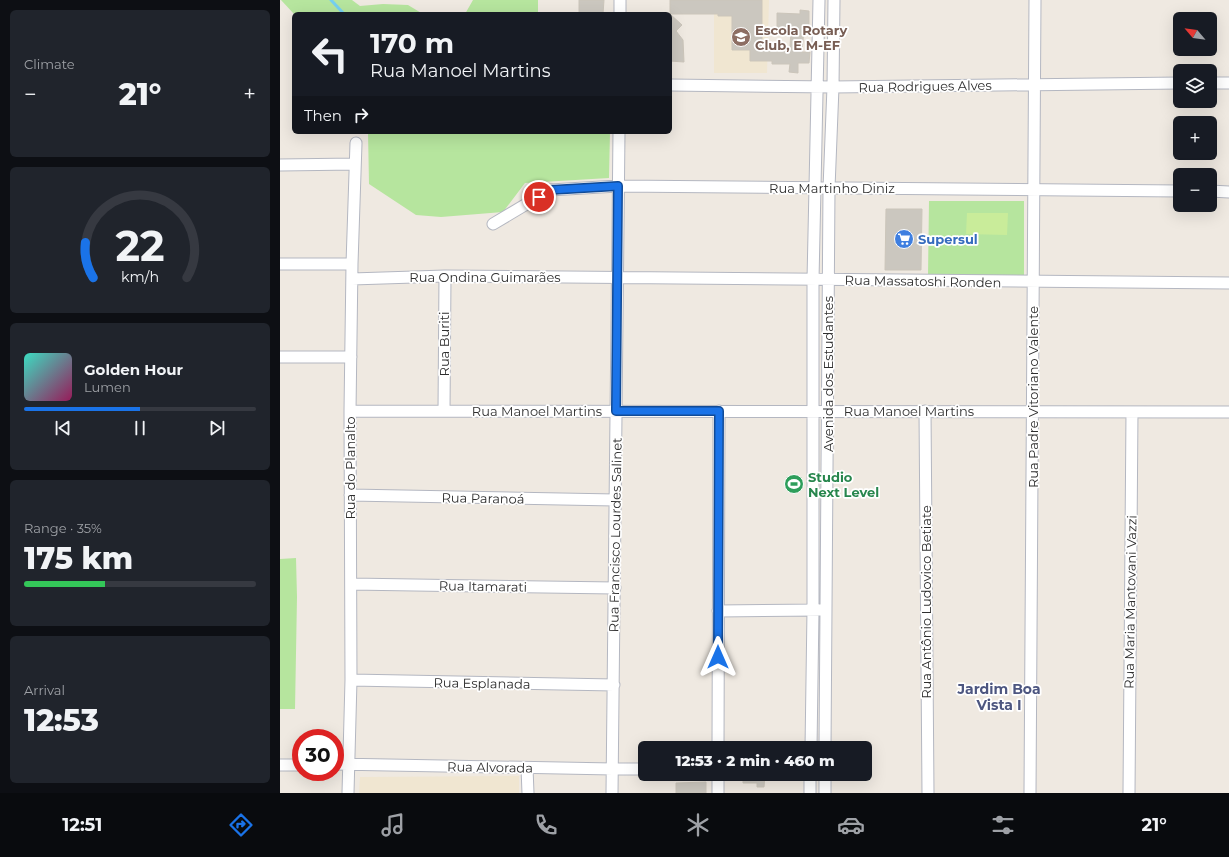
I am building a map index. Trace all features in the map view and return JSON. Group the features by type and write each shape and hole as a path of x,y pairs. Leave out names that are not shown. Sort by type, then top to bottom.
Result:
{"street":[{"path":"620,0 620,12"},
{"name":"Rua Padre Vitoriano Valente","path":"1030,793 1035,0"},
{"path":"819,5 834,5"},
{"name":"Avenida dos Estudantes","path":"811,741 813,610 813,280 819,5"},
{"name":"Avenida dos Estudantes","path":"825,741 827,610 828,188 833,87 834,5"},
{"name":"Rua Rodrigues Alves","path":"672,85 833,87 1173,83"},
{"path":"1217,83 1229,83"},
{"name":"Rua Francisco Lourdes Salinet","path":"612,793 619,134"},
{"name":"Rua do Planalto","path":"348,793 351,680 350,411 352,264 356,143"},
{"path":"280,165 355,164"},
{"name":"Rua Martinho Diniz","path":"493,224 550,190 618,186 1173,191"},
{"path":"1217,191 1229,192"},
{"path":"280,264 352,264"},
{"name":"Rua Ondina Guimarães","path":"352,279 445,276 617,278"},
{"name":"Rua Buriti","path":"444,411 445,276"},
{"name":"Rua Massatoshi Ronden","path":"617,278 1229,283"},
{"path":"280,357 351,357"},
{"name":"Rua Manoel Martins","path":"350,411 1229,412"},
{"path":"718,741 719,411"},
{"name":"Rua Antônio Ludovico Betiate","path":"925,412 928,793"},
{"name":"Rua Maria Mantovani Vazzi","path":"1129,793 1132,412"},
{"name":"Rua Paranoá","path":"350,495 615,500"},
{"path":"813,508 827,508"},
{"name":"Rua Itamarati","path":"351,584 614,588"},
{"path":"718,611 827,610"},
{"name":"Rua Esplanada","path":"351,680 614,685"},
{"name":"Rua Alvorada","path":"344,764 638,769"},
{"path":"280,765 292,765"},
{"path":"528,768 528,793"},
{"path":"718,781 718,793"},
{"path":"810,781 810,793"},
{"path":"825,781 825,793"}],"shaded area":[{"name":"Escola Rotary Club, E M-EF","path":"714,0 769,0 767,73 714,73"},
{"path":"519,776 519,793 359,793 360,777"}],"green space":[{"path":"281,0 352,0 360,6 383,4 408,5 420,12 292,12"},
{"path":"473,0 538,0 538,12 466,12"},
{"path":"368,134 610,134 609,178 525,183 503,212 441,217 416,215 369,184"},
{"path":"929,201 1024,201 1024,276 928,275"},
{"path":"967,213 1008,213 1007,235 966,234"},
{"path":"296,558 297,597 295,709 280,709 280,559"}],"building":[{"path":"579,0 604,0 603,12 579,12"},
{"path":"670,0 762,0 762,47 790,47 791,29 777,28 777,13 800,14 800,10 809,11 809,28 804,28 802,52 810,52 809,63 798,63 798,73 789,72 790,64 772,64 772,61 750,61 750,50 732,50 732,16 718,16 718,14 672,14 672,12 670,12"},
{"path":"672,16 682,25 676,31 683,40 684,62 672,61"},
{"name":"Supersul","path":"886,209 922,209 921,270 885,270"},
{"path":"743,781 764,781 764,787 757,787 757,783 743,783"},
{"path":"706,782 706,793 676,793 676,783"}],"waterway":[{"path":"331,0 342,12"}],"place":[{"name":"Escola Rotary Club, E M-EF","path":"741,37"},
{"name":"Supersul","path":"904,239"},
{"name":"Studio Next Level","path":"794,484"}],"district":[{"name":"Jardim Boa Vista I","path":"999,698"}],"route":[{"path":"539,197 550,190 618,186 616,411 719,411 718,657"}]}
